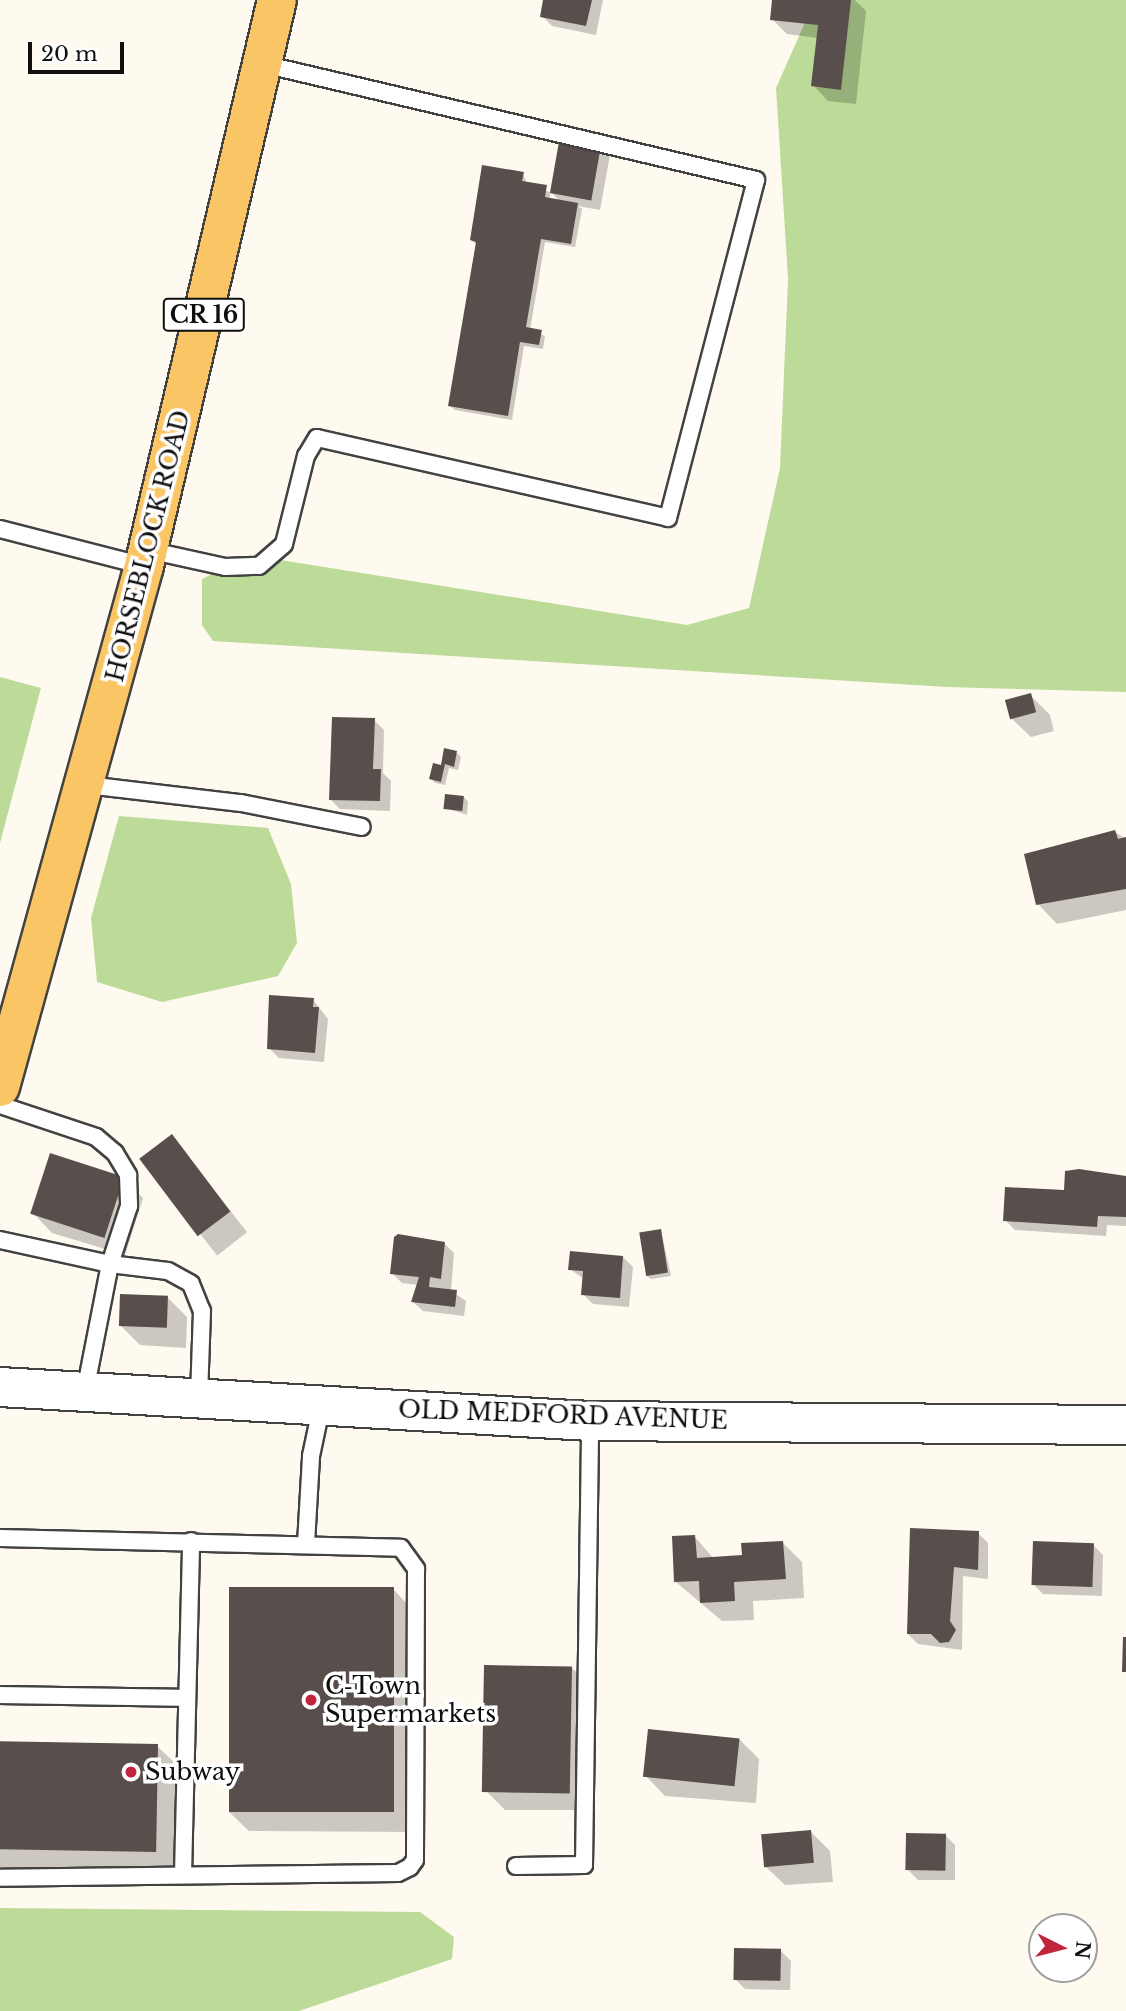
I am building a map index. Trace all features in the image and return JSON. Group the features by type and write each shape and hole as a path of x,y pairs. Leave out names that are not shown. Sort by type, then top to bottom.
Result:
{"main road":[{"name":"HORSEBLOCK ROAD","path":"0,1087 87,785 146,558 278,0"}],"street":[{"name":"OLD MEDFORD AVENUE","path":"0,1387 590,1421 1126,1425"}],"lane":[{"path":"0,529 146,558 225,567 259,566 284,544 306,456 317,438 668,518 756,180 520,122 263,64"},
{"path":"87,785 241,803 362,827"},
{"path":"0,1105 96,1138 115,1153 128,1175 129,1206 110,1264 85,1391"},
{"path":"0,1240 110,1264 168,1270 191,1284 202,1311 199,1397"},
{"path":"306,1544 311,1456 322,1404"},
{"path":"516,1866 584,1865 590,1421"},
{"path":"0,1538 401,1548 416,1569 415,1860 398,1873 0,1878"},
{"path":"183,1875 191,1541"},
{"path":"0,1695 187,1698"}],"green space":[{"path":"815,0 1126,0 1126,692 946,687 213,641 202,625 202,579 250,555 687,625 749,608 780,468 788,279 776,88"},
{"path":"0,677 41,688 0,843"},
{"path":"119,816 268,828 291,884 297,943 278,976 162,1002 97,982 91,918"},
{"path":"0,1908 420,1912 454,1937 452,1959 299,2011 0,2011"}],"building":[{"path":"543,0 592,0 586,26 540,17"},
{"path":"772,0 851,0 841,90 811,86 818,25 770,20"},
{"path":"560,136 601,143 591,200 550,193"},
{"path":"482,165 524,172 522,181 547,185 545,197 578,203 571,244 541,239 526,327 542,330 539,345 520,342 508,416 448,406 476,242 470,240"},
{"path":"1031,693 1036,712 1010,719 1005,700"},
{"path":"332,717 375,718 373,769 381,769 380,801 329,800"},
{"path":"444,748 457,751 454,767 445,764 441,782 429,779 433,763 441,765"},
{"path":"445,794 464,796 462,811 443,809"},
{"path":"1115,830 1118,839 1126,837 1126,889 1036,905 1024,854"},
{"path":"269,995 314,998 313,1007 319,1007 315,1053 267,1049"},
{"path":"172,1134 230,1211 198,1236 139,1159"},
{"path":"50,1153 124,1177 104,1238 30,1214"},
{"path":"1079,1169 1126,1176 1126,1217 1098,1216 1097,1227 1003,1221 1005,1187 1064,1190 1065,1171"},
{"path":"661,1229 668,1272 646,1276 639,1232"},
{"path":"398,1234 445,1242 441,1279 430,1277 429,1287 457,1290 455,1307 411,1302 419,1277 390,1274 394,1237"},
{"path":"570,1251 623,1256 620,1298 581,1295 583,1271 568,1270"},
{"path":"120,1294 168,1296 167,1328 119,1326"},
{"path":"910,1528 979,1531 978,1570 954,1567 950,1621 956,1630 949,1642 940,1643 931,1634 907,1634"},
{"path":"695,1535 697,1558 742,1555 741,1543 783,1541 786,1579 734,1582 735,1601 700,1603 699,1581 674,1582 672,1536"},
{"path":"1033,1541 1094,1543 1092,1587 1031,1585"},
{"name":"C‑Town Supermarkets","path":"229,1587 394,1587 394,1812 229,1812"},
{"path":"1123,1637 1126,1637 1126,1672 1122,1672"},
{"path":"484,1665 572,1667 570,1794 482,1792"},
{"path":"648,1729 739,1739 734,1786 643,1777"},
{"path":"0,1741 158,1744 156,1852 0,1849"},
{"path":"811,1830 814,1863 764,1867 761,1834"},
{"path":"906,1833 946,1834 945,1871 905,1870"},
{"path":"734,1948 781,1949 780,1981 733,1980"}],"place":[{"name":"C‑Town Supermarkets","path":"311,1700"},
{"name":"Subway","path":"131,1772"}]}
